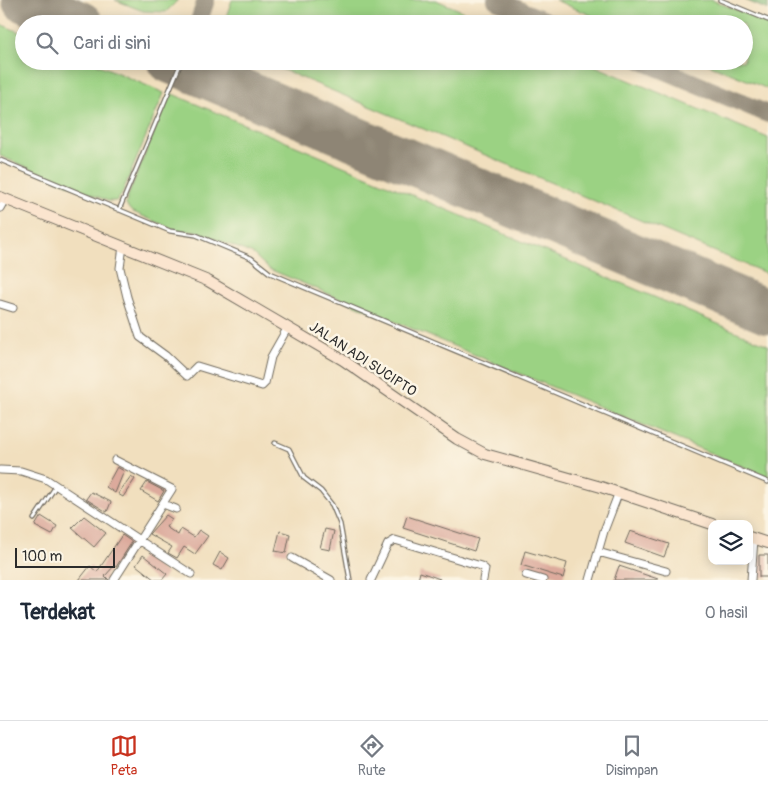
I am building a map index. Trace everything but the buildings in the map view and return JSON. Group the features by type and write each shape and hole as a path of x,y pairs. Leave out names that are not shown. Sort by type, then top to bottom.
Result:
{"street":[{"name":"JALAN ADI SUCIPTO","path":"2,201 123,246 208,281 343,360 457,439 485,454 619,492 708,523"},
{"path":"123,246 120,268 140,337 166,356 187,376 198,366 262,386 265,384 271,357 288,327"},
{"path":"0,304 12,308"},
{"path":"114,580 172,492 171,487 115,460"},
{"path":"0,470 21,472 46,479 191,574"},
{"path":"590,580 619,492"},
{"path":"163,504 176,509"},
{"path":"753,538 768,544"},
{"path":"371,580 388,544 395,540 480,566 485,569 483,580"},
{"path":"598,552 666,571"},
{"path":"292,558 331,580"},
{"path":"751,565 751,580"},
{"path":"526,575 543,580"}],"lane":[{"path":"720,0 768,20"},
{"path":"119,210 178,70"},
{"path":"0,160 174,233 196,235 251,258 270,273 768,482"},
{"path":"275,443 289,449 304,478 321,491 332,505 340,524 350,580"},
{"path":"34,519 56,486"}],"green space":[{"path":"115,0 178,0 166,12 143,11"},
{"path":"232,0 436,0 472,15 227,15"},
{"path":"555,0 712,0 749,15 591,15"},
{"path":"745,0 768,0 768,10"},
{"path":"753,17 768,23 768,89 723,70 753,70"},
{"path":"0,24 15,30 15,70 111,70 164,93 121,196 116,201 108,201 0,156"},
{"path":"283,70 605,70 768,138 768,274"},
{"path":"170,93 768,345 768,477 269,269 253,254 196,231 177,231 131,211 126,205 127,198"}],"taxiway":[{"path":"201,15 206,0"},
{"path":"496,0 532,15"},
{"path":"211,70 228,86"},
{"path":"663,70 768,114"}],"runway":[{"path":"24,0 60,15"},
{"path":"191,70 768,312"}]}
